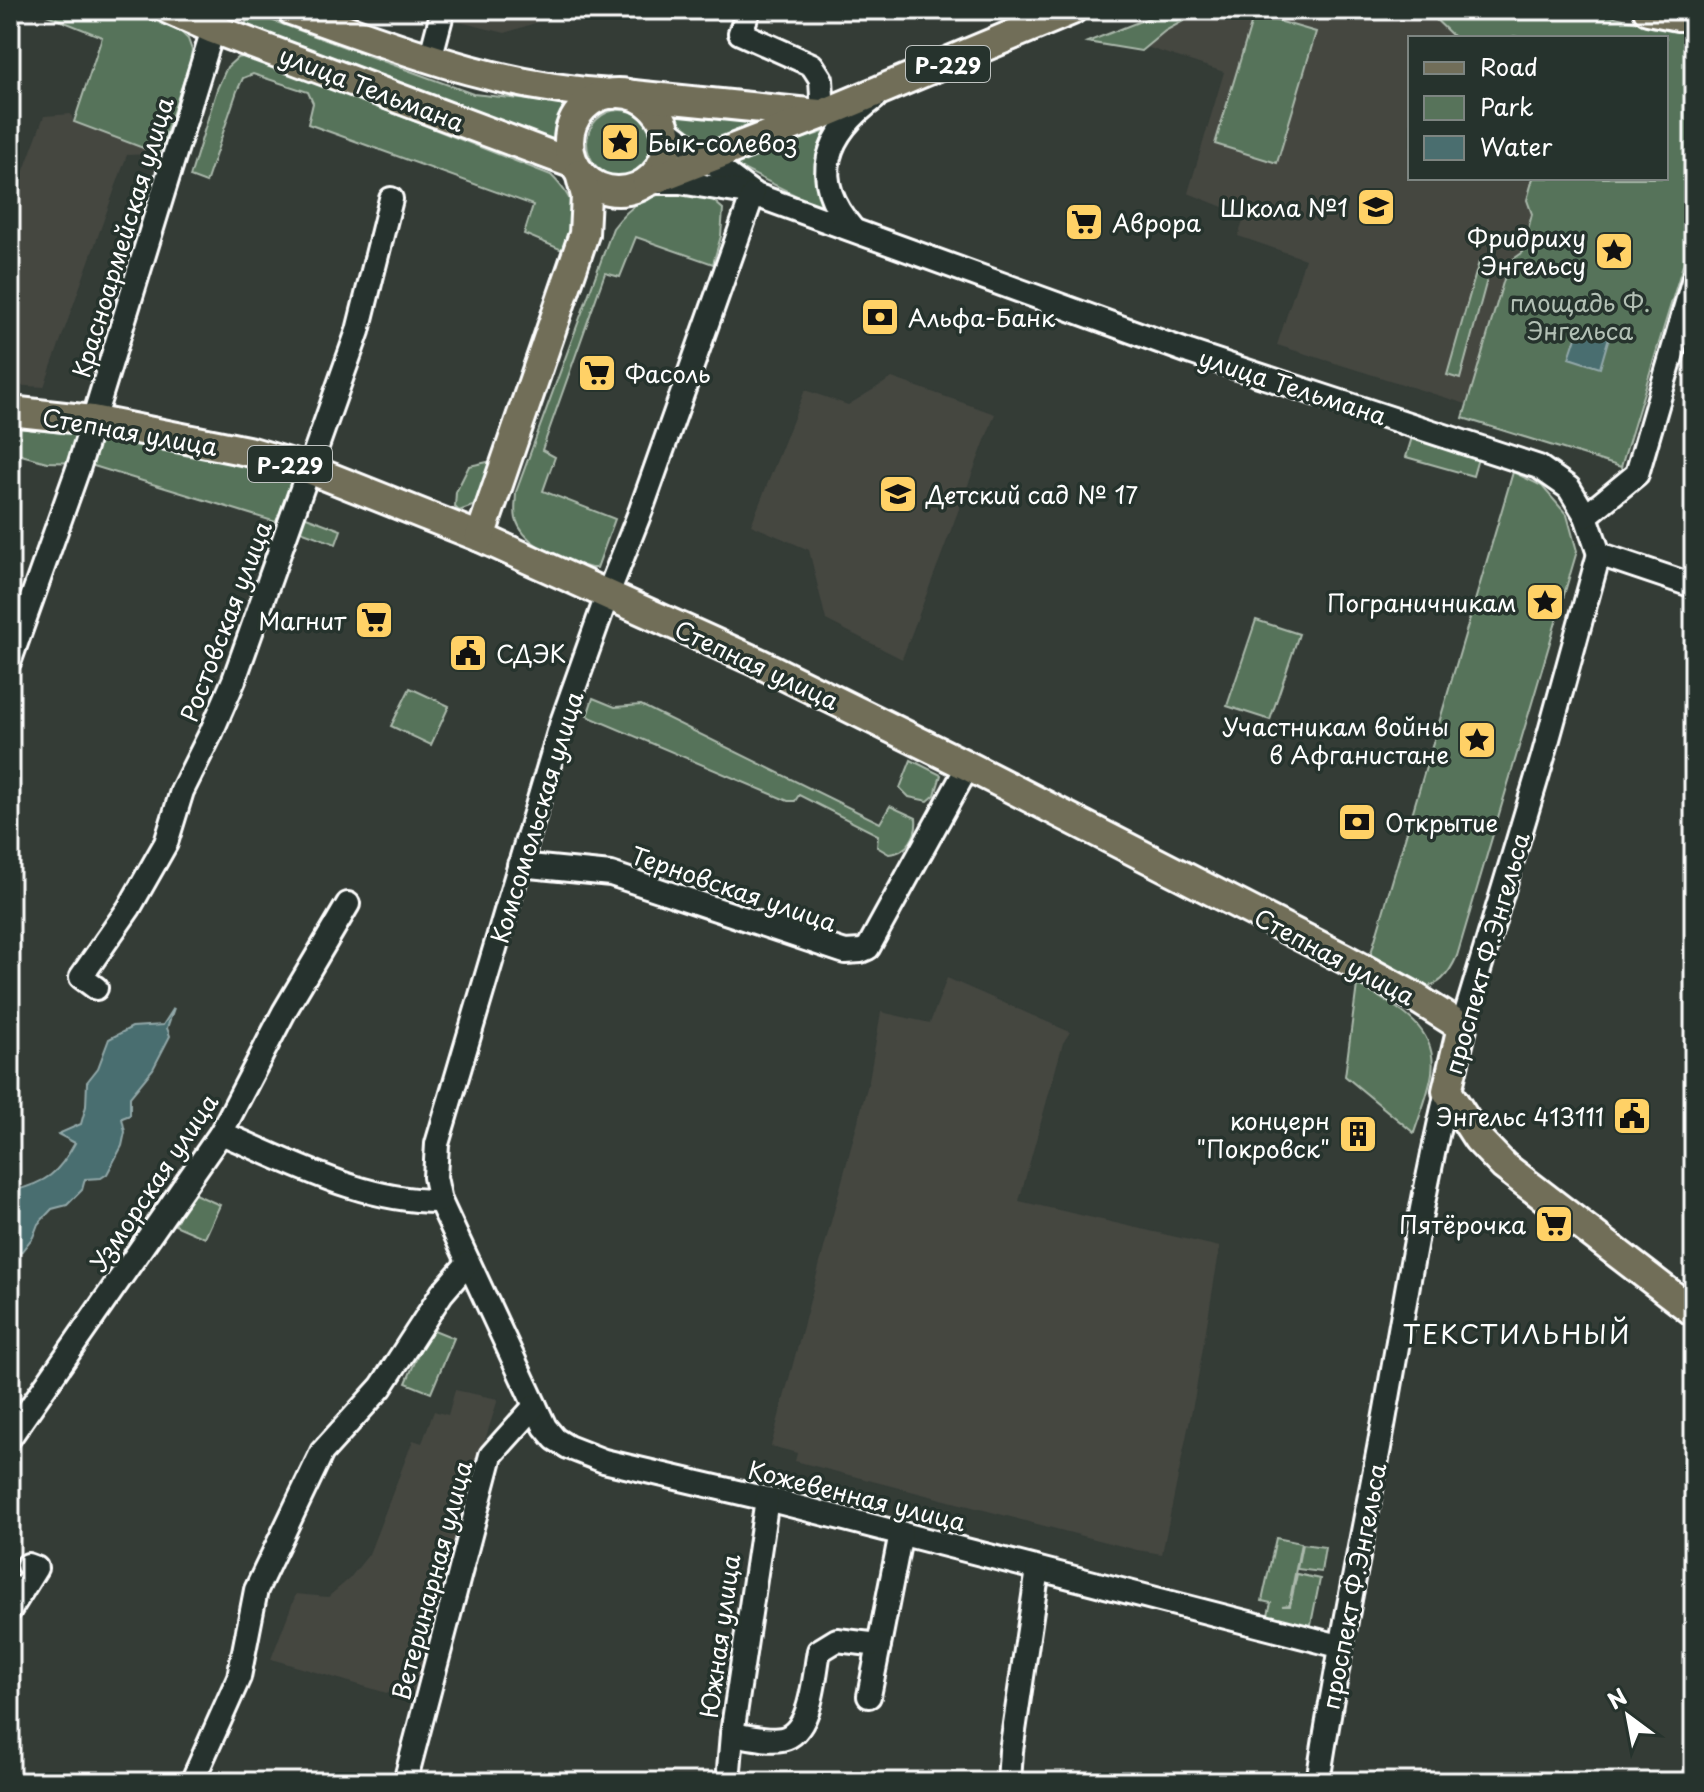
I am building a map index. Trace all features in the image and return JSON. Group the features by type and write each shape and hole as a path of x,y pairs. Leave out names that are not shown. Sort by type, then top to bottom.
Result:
{"main road":[{"name":"улица Тельмана","path":"170,10 216,20 577,169 600,188 633,187"},
{"name":"улица Тельмана","path":"291,10 465,71 566,91 619,94 645,102 657,113 665,128"},
{"name":"Р-229","path":"633,187 823,114 1072,10"},
{"path":"1648,10 1678,16 1694,15"},
{"name":"Р-229","path":"480,537 584,234 586,196 569,146 575,119 585,106 599,97 619,94 823,114"},
{"name":"Р-229","path":"584,234 633,187 658,170 665,157 665,128"},
{"name":"Степная улица","path":"10,411 92,420 252,452 309,469 480,537 759,663 968,766 1345,959 1462,1027"},
{"name":"проспект Ф.Энгельса","path":"1447,1091 1462,1027"},
{"path":"1454,1062 1489,1122 1515,1149 1694,1288"},
{"path":"1447,1091 1478,1139 1504,1166 1694,1312"}],"street":[{"path":"430,59 443,10"},
{"path":"749,10 740,33 812,65 821,79 823,114"},
{"name":"Красноармейская улица","path":"10,660 79,466 216,20"},
{"path":"852,228 830,198 826,178 828,159 835,142 861,109 891,86"},
{"name":"улица Тельмана","path":"665,128 753,194"},
{"name":"улица Тельмана","path":"633,187 680,182 753,194 1189,352 1539,467 1569,488 1586,516 1599,554"},
{"name":"Комсомольская улица","path":"468,1263 440,1201 435,1177 437,1144 559,733 753,194"},
{"name":"Ростовская улица","path":"96,988 81,977 129,908 166,843 182,791 234,680 358,331 391,199"},
{"path":"1586,516 1637,474 1694,278"},
{"path":"1599,554 1694,586"},
{"name":"проспект Ф.Энгельса","path":"1462,1027 1543,757 1599,554"},
{"name":"Терновская улица","path":"519,865 611,874 845,952 861,951 868,948 968,766"},
{"name":"Узморская улица","path":"10,1437 221,1133 284,1012 348,904"},
{"name":"проспект Ф.Энгельса","path":"1318,1782 1339,1646 1379,1448 1426,1181 1447,1091"},
{"path":"221,1133 350,1187 413,1201 440,1201"},
{"path":"192,1782 239,1677 256,1590 322,1452 381,1387 442,1293 468,1263"},
{"name":"Кожевенная улица","path":"468,1263 545,1427 555,1439 568,1447 604,1461 767,1499 1339,1646"},
{"name":"Ветеринарная улица","path":"405,1782 491,1455 535,1406"},
{"name":"Южная улица","path":"728,1782 732,1734 767,1499"},
{"path":"869,1696 901,1533"},
{"path":"10,1610 36,1568 28,1565"},
{"path":"1009,1782 1038,1569"},
{"path":"732,1734 781,1739 790,1735 800,1727 806,1716 819,1651 837,1640 879,1645"}],"shaded area":[{"path":"458,10 541,10 535,23 505,33 455,21"},
{"name":"Школа №1","path":"1203,10 1419,10 1429,13 1453,36 1408,36 1408,180 1532,180 1527,200 1532,214 1522,253 1509,263 1466,404 1277,345 1305,259 1238,236 1245,216 1188,193 1224,72 1146,47 1165,31"},
{"path":"71,114 74,122 159,154 127,155 44,387 10,385 10,208 44,116"},
{"path":"892,378 995,414 902,659 826,620 809,550 751,525 805,390 848,405"},
{"path":"947,978 1070,1032 1063,1043 1019,1201 1220,1247 1195,1395 1162,1554 795,1461 797,1453 771,1446 869,1080 881,1012 930,1023"},
{"path":"455,1390 498,1399 458,1527 459,1549 414,1701 271,1659 296,1594 328,1597 349,1579 369,1554 413,1440 422,1443 434,1411 448,1415"}],"green space":[{"path":"47,10 129,10 180,31 188,39 192,50 190,62 159,154 74,122 102,37 47,15"},
{"path":"1169,10 1203,10 1165,31 1141,51 1087,42"},
{"name":"площадь Ф. Энгельса","path":"1420,10 1582,10 1694,34 1694,229 1621,467 1463,418 1509,262 1522,253 1532,214 1527,200 1532,180 1668,180 1668,36 1453,36 1429,13"},
{"path":"249,12 473,94 577,105 562,130 561,149 245,26"},
{"path":"1254,14 1316,32 1277,163 1215,144"},
{"path":"248,56 551,175 567,194 574,210 567,252 524,234 533,205 308,124 313,103 308,92 253,74 243,78 237,91 206,183 190,177 217,89 227,67 237,58"},
{"path":"620,110 633,113 643,120 650,130 653,143 650,156 643,166 633,173 620,176 607,173 597,166 590,156 587,143 590,130 597,120 607,113"},
{"path":"665,111 783,121 710,149"},
{"path":"836,128 820,167 823,209 729,162"},
{"path":"676,189 708,196 723,209 721,236 713,264 636,237 620,277 605,273 542,450 555,457 543,491 615,519 597,568 591,568 558,557 527,537 516,519 516,492 613,228 640,202"},
{"path":"1479,262 1491,265 1460,379 1447,375"},
{"path":"10,427 206,456 293,479 276,522 84,463 47,462 10,452"},
{"path":"1413,434 1479,455 1473,476 1406,457"},
{"path":"501,459 478,504 459,511 455,507 456,492 469,466"},
{"path":"1513,472 1542,486 1567,515 1577,551 1457,956 1439,982 1418,986 1369,960"},
{"path":"301,515 341,530 336,544 295,529"},
{"path":"1256,620 1299,634 1270,720 1227,706"},
{"path":"410,688 449,706 431,745 391,726"},
{"path":"593,698 615,707 641,705 880,823 890,806 916,818 913,837 906,847 889,854 877,847 878,835 799,795 795,801 788,801 587,716"},
{"path":"911,760 941,775 935,795 928,801 909,797 900,788"},
{"path":"1357,985 1410,1018 1428,1042 1432,1073 1414,1133 1345,1076"},
{"path":"190,1192 220,1205 205,1238 175,1225"},
{"path":"429,1328 454,1338 431,1393 406,1383"},
{"path":"1276,1538 1301,1543 1289,1605 1282,1606 1290,1606 1297,1574 1320,1579 1310,1629 1267,1618 1271,1603 1262,1601"},
{"path":"1302,1544 1325,1547 1321,1572 1297,1569"}],"water":[{"path":"1579,328 1609,337 1600,368 1569,358"},
{"path":"174,1008 167,1028 170,1036 153,1069 130,1097 130,1115 122,1118 125,1132 122,1146 107,1174 101,1178 85,1179 82,1190 67,1205 52,1209 10,1266 10,1199 13,1191 43,1180 69,1154 75,1143 58,1134 81,1124 86,1106 87,1082 98,1068 109,1039 132,1027 163,1025"}],"place":[{"name":"Бык-солевоз","path":"620,142"},
{"name":"Школа №1","path":"1376,207"},
{"name":"Аврора","path":"1084,222"},
{"name":"Фридриху Энгельсу","path":"1614,251"},
{"name":"Альфа-Банк","path":"880,317"},
{"name":"Фасоль","path":"597,373"},
{"name":"Детский сад № 17","path":"898,494"},
{"name":"Пограничникам","path":"1545,602"},
{"name":"Магнит","path":"374,620"},
{"name":"СДЭК","path":"468,653"},
{"name":"Участникам войны в Афганистане","path":"1477,740"},
{"name":"Открытие","path":"1357,822"},
{"name":"Энгельс 413111","path":"1632,1116"},
{"name":"концерн \"Покровск\"","path":"1358,1134"},
{"name":"Пятёрочка","path":"1554,1224"}],"district":[{"name":"ТЕКСТИЛЬНЫЙ","path":"1517,1333"}]}
